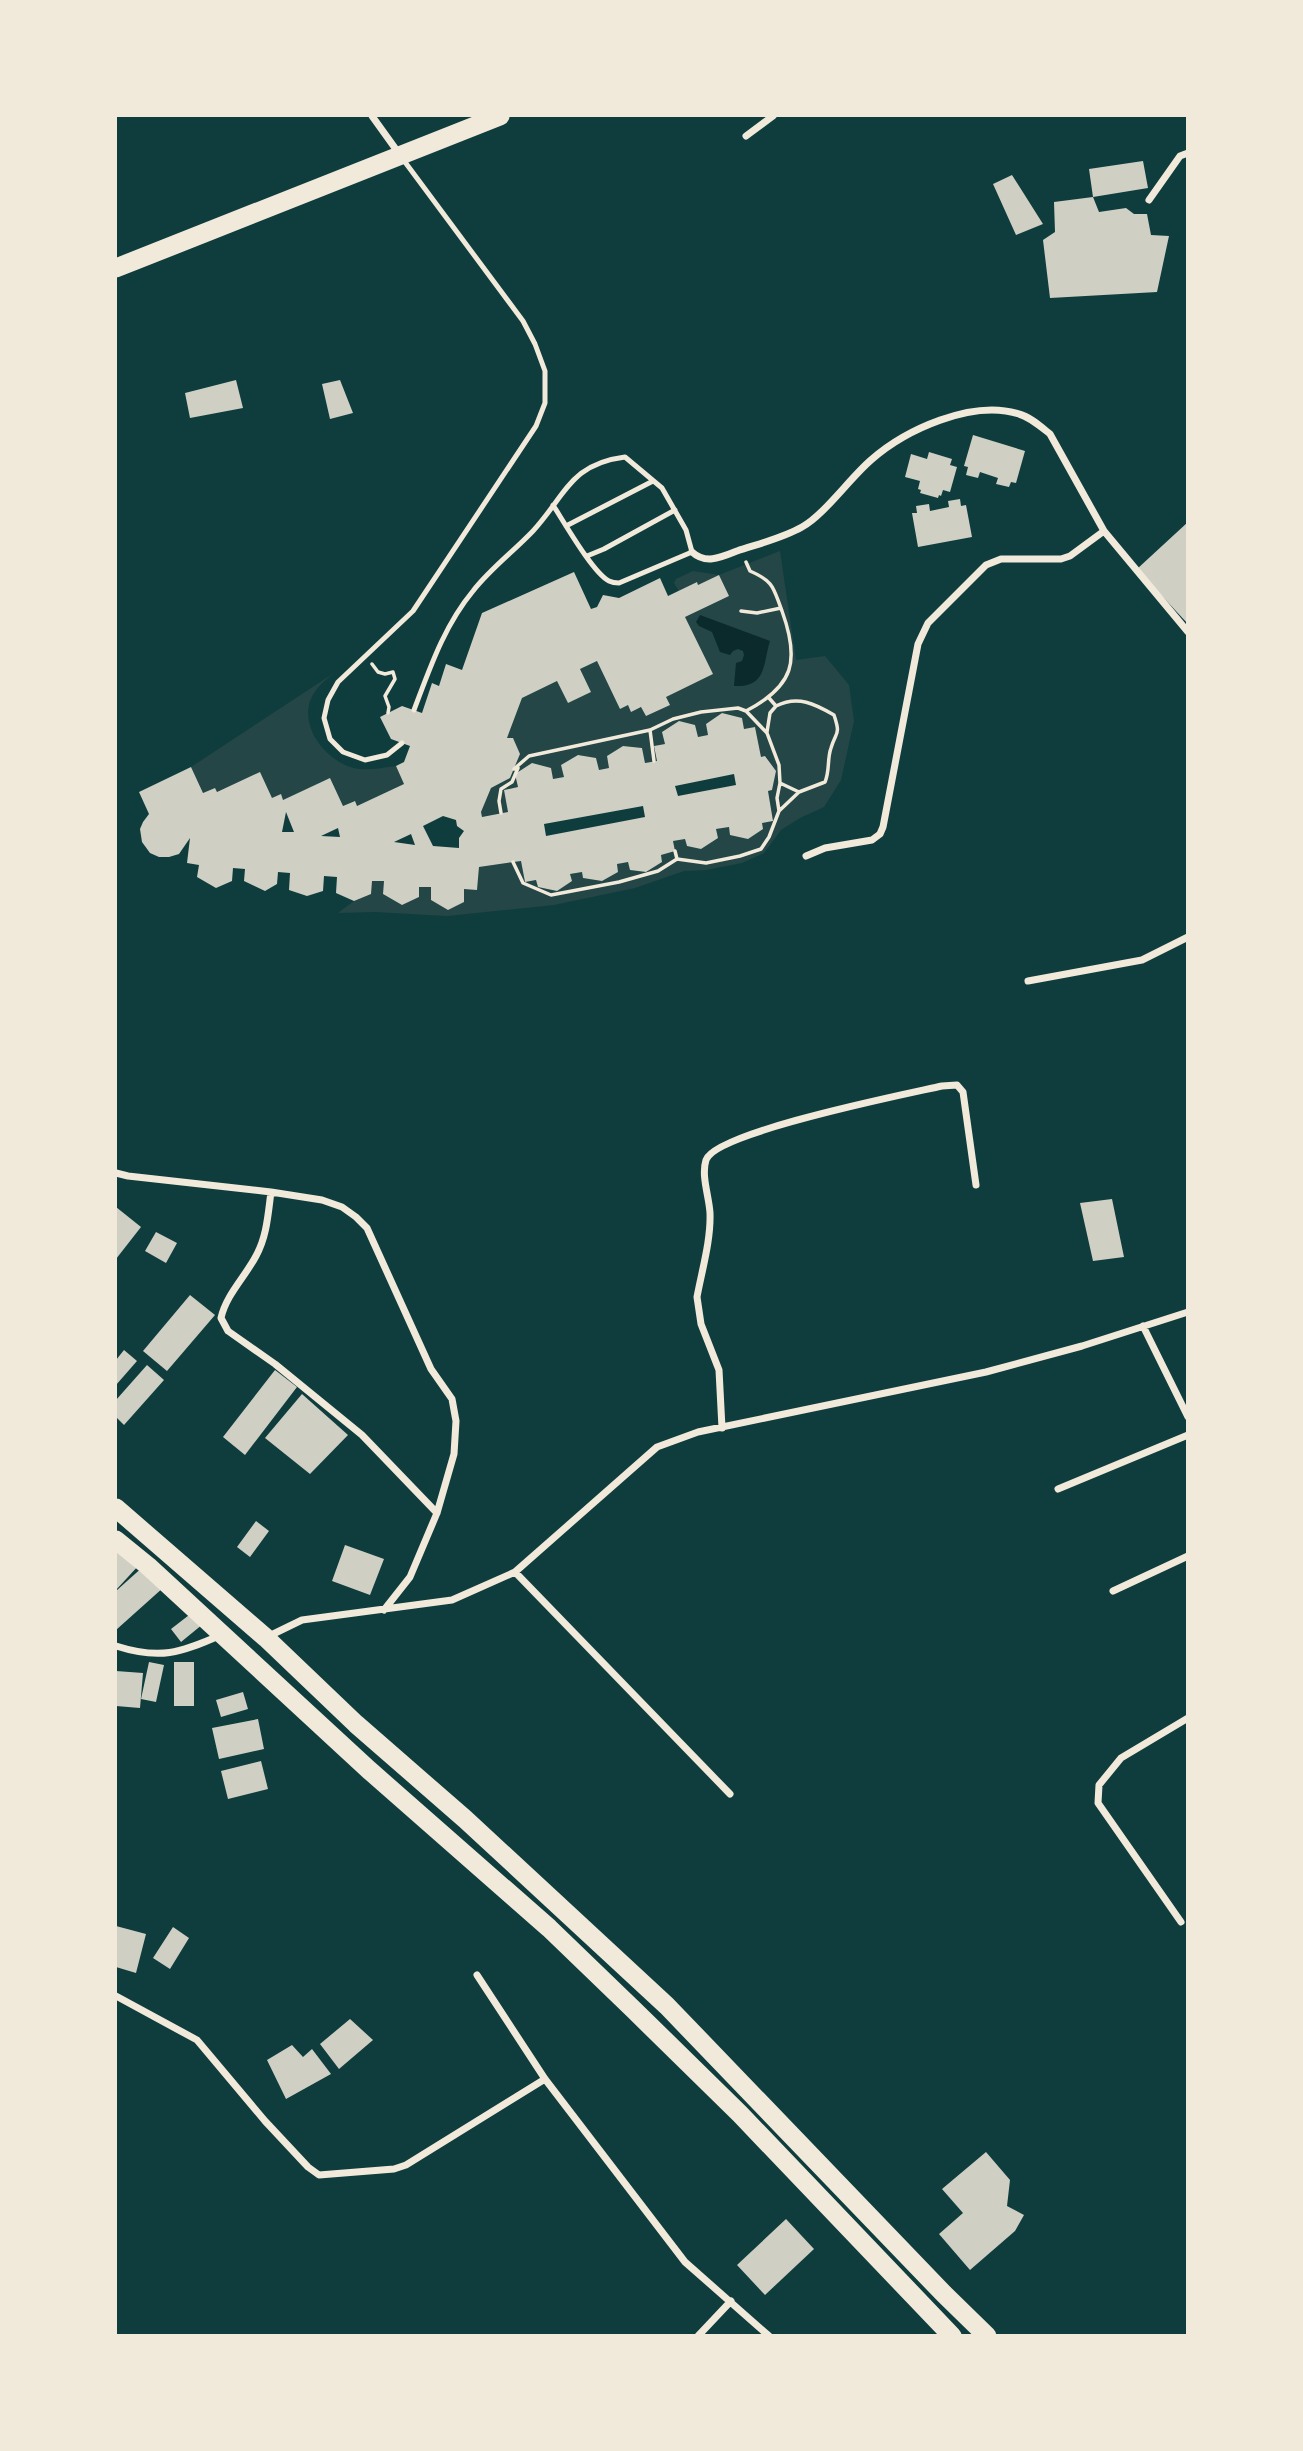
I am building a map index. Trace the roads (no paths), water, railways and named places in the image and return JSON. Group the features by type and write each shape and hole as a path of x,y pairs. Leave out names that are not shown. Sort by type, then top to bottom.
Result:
{"highway":[{"path":"116,268 500,116"},
{"path":"116,1508 266,1638 356,1724 466,1819 667,2006 987,2336"},
{"path":"116,1540 148,1566 490,1879 548,1928 740,2114 952,2336"},
{"path":"445,1838 466,1819"}],"street":[{"path":"372,116 401,155"},
{"path":"746,136 774,116"},
{"path":"1149,200 1180,156 1188,153"},
{"path":"692,552 697,557 715,559 804,527 871,460 898,440 934,422 969,412 1020,414 1049,434 1104,531 1188,632"},
{"path":"806,856 825,848 872,840 880,834 918,644 928,623 985,565 1001,559 1061,559 1070,556 1104,531"},
{"path":"1028,981 1142,960 1188,937"},
{"path":"722,1427 719,1370 697,1311 710,1214 705,1167 707,1157 713,1149 746,1136 837,1109 957,1085 963,1092 976,1185"},
{"path":"116,1173 323,1200 342,1207 367,1228 431,1369 452,1399 456,1421 454,1454 437,1513 410,1577 384,1610"},
{"path":"271,1192 265,1234 256,1256 223,1308 221,1318 228,1331 275,1364 362,1435 437,1513"},
{"path":"266,1638 302,1620 452,1600 515,1572 657,1447 686,1436 986,1372 1082,1346 1188,1312"},
{"path":"1143,1326 1188,1417"},
{"path":"1058,1489 1188,1435"},
{"path":"1113,1591 1188,1556"},
{"path":"515,1572 730,1794"},
{"path":"116,1646 152,1654 168,1654 184,1651 221,1635"},
{"path":"1181,1922 1098,1803 1099,1785 1121,1758 1188,1718"},
{"path":"477,1975 545,2079 685,2262 769,2336"},
{"path":"116,1996 197,2039 265,2121 308,2167 319,2175 394,2169 406,2165 545,2079"},
{"path":"698,2336 732,2301"}],"lane":[{"path":"401,155 523,321 545,371 545,403 536,426 413,611 338,682 328,700 324,718 330,739 343,752 365,760 387,755 402,743"},
{"path":"414,710 438,645 472,591 534,530 563,489 584,470 607,459 625,457 662,488 686,530 692,552 619,583 611,582 603,577 587,556 553,505"},
{"path":"566,526 653,481"},
{"path":"587,556 675,510"}]}
